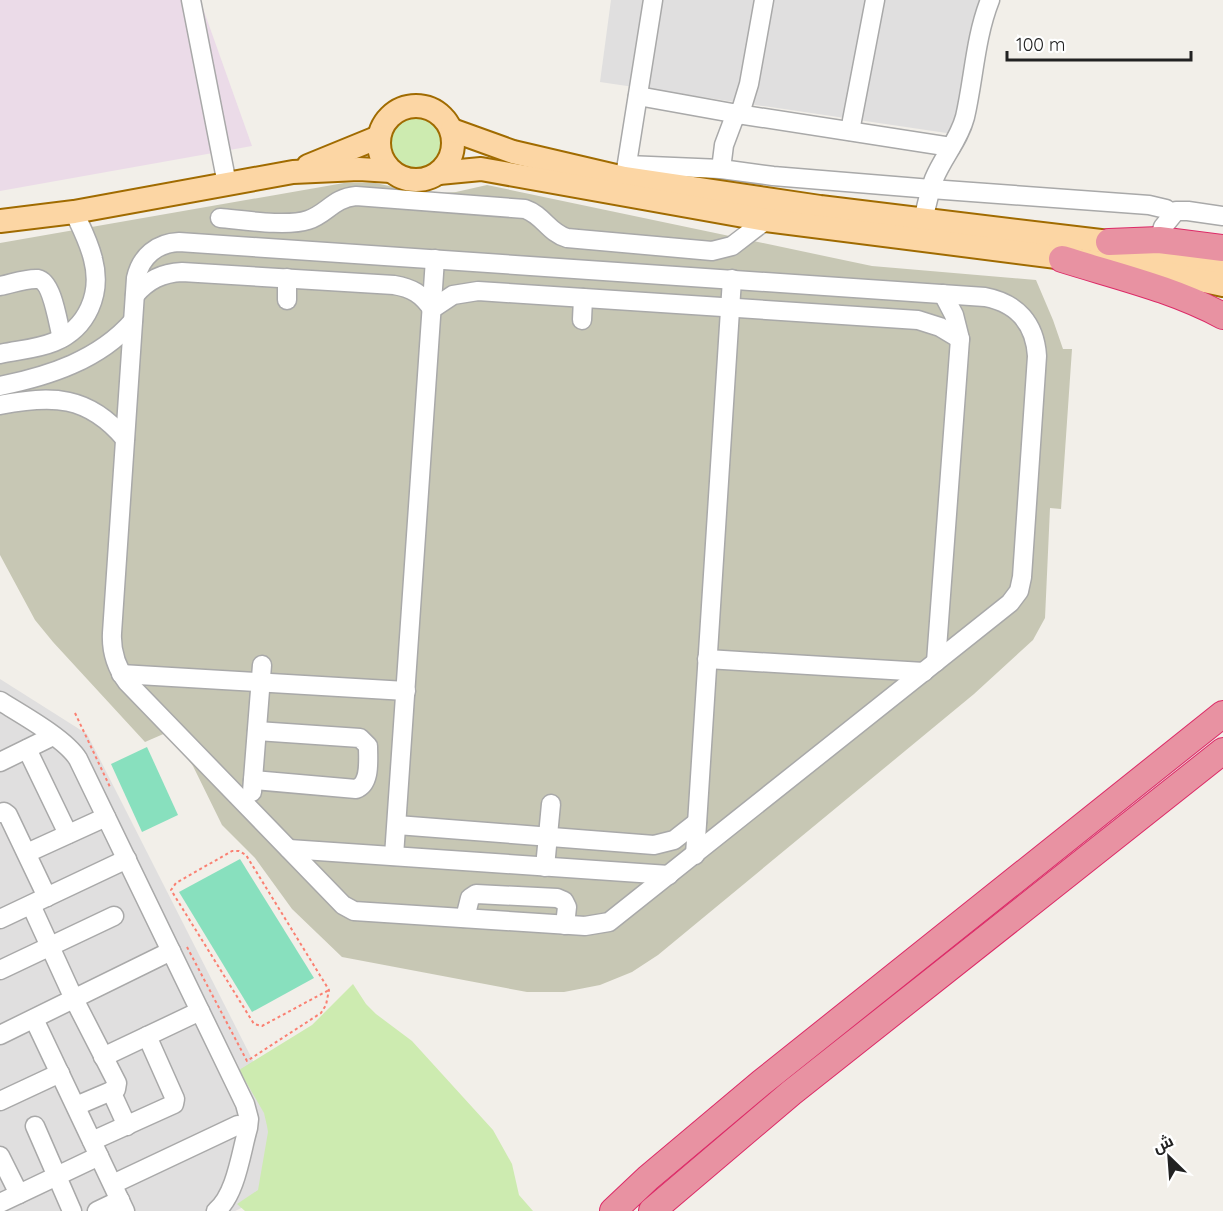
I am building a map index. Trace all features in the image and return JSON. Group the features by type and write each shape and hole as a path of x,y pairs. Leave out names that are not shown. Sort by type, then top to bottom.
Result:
{"highway":[{"path":"1109,242 1159,240 1223,248"},
{"path":"1062,259 1170,292 1200,303 1223,316"},
{"path":"1161,764 1184,733 1223,694"},
{"path":"613,1211 648,1178 761,1083 1223,714"},
{"path":"652,1211 790,1093 1223,751"},
{"path":"1140,818 1160,812 1187,797 1223,771"}],"main road":[{"path":"0,221 74,212 293,172 359,169 391,171 406,179 429,178 446,166 454,149 452,130 446,119 437,111 425,106 413,105 401,108 391,115 383,125 379,137 381,155 391,171"},
{"path":"452,130 513,152 820,207 1109,242 1223,267"},
{"path":"293,172 379,137"},
{"path":"439,173 481,169 766,220 1143,268 1223,285"}],"street":[{"path":"191,0 227,184"},
{"path":"653,0 626,171 721,169 773,176 1149,205 1166,209 1172,214"},
{"path":"721,169 724,145 742,107 749,84 764,0"},
{"path":"850,131 875,0"},
{"path":"923,219 934,179 957,139 964,118 975,54 984,14 990,0"},
{"path":"638,96 951,147"},
{"path":"220,218 304,221 319,215 336,202 356,196 525,209 538,215 556,234 567,238 712,251 732,246 766,220"},
{"path":"1159,240 1163,226 1172,214 1180,211 1223,216"},
{"path":"0,354 41,346 62,338 86,316 95,295 96,277 93,259 74,212"},
{"path":"171,243 732,279 996,299 1015,309 1029,325 1034,335 1037,356 1022,577 1018,591 1010,603 609,922 593,926 565,925 354,911 343,905 121,674 116,665 112,644 133,321 138,271 145,257 157,248 171,243"},
{"path":"394,856 435,259"},
{"path":"135,295 151,280 171,272 406,287 425,299 432,309"},
{"path":"286,300 287,278"},
{"path":"0,286 35,279 44,282 49,289 62,338"},
{"path":"695,855 732,279"},
{"path":"432,309 453,295 478,291 918,320 940,327 960,339"},
{"path":"930,667 960,339 954,315 943,294"},
{"path":"582,320 583,298"},
{"path":"0,386 80,361 109,344 133,321"},
{"path":"0,405 49,398 77,403 104,417 125,438"},
{"path":"707,659 930,667"},
{"path":"121,674 261,674 406,691"},
{"path":"251,810 261,674"},
{"path":"2,704 53,736 76,755 127,859 177,945 200,1011 245,1104 249,1119 230,1194 216,1211"},
{"path":"253,780 356,789 363,786 367,779 368,746 360,738 257,730"},
{"path":"0,762 53,736"},
{"path":"27,749 68,834"},
{"path":"545,867 551,804"},
{"path":"0,813 4,812 8,815 27,854 50,946 117,1086 111,1091 76,1106"},
{"path":"27,854 106,817"},
{"path":"397,825 654,845 680,837 697,822"},
{"path":"289,849 669,875"},
{"path":"2,914 39,901 127,859"},
{"path":"465,918 470,898 476,894 557,898 566,904 565,925"},
{"path":"0,970 114,916"},
{"path":"0,1035 177,945"},
{"path":"104,1057 200,1011"},
{"path":"34,1018 119,1198"},
{"path":"0,1155 15,1201 57,1176 127,1126 170,1107 175,1102 147,1036"},
{"path":"1,1097 60,1073"},
{"path":"111,1091 127,1126"},
{"path":"97,1211 238,1125"},
{"path":"35,1126 72,1211"}],"path":[{"path":"75,713 114,795"},
{"path":"177,945 247,1061 321,1013 326,1005 329,990 243,852 232,851 173,884 172,892 256,1026 262,1026 329,990"}],"shaded area":[{"path":"0,0 200,0 252,146 0,191"},
{"path":"611,0 988,0 960,135 600,82"},
{"path":"344,183 375,183 408,190 441,193 487,185 872,266 1036,280 1063,349 1072,349 1061,509 1050,508 1045,618 1033,640 974,694 658,955 632,972 600,985 564,992 527,992 342,957 292,909 255,858 222,825 193,766 168,732 145,742 53,642 35,620 0,555 0,243"},
{"path":"0,679 87,734 283,1120 269,1195 235,1211 0,1211"}],"green space":[{"path":"410,114 422,114 432,118 441,127 445,149 437,164 422,172 410,172 400,168 391,159 387,149 387,137 391,127 400,118"},
{"path":"147,747 178,815 142,832 111,764"},
{"path":"240,859 314,978 252,1012 179,892"},
{"path":"353,984 366,1004 412,1041 493,1130 512,1164 519,1195 533,1211 245,1211 237,1204 258,1190 268,1132 264,1113 239,1070 312,1025"}]}
